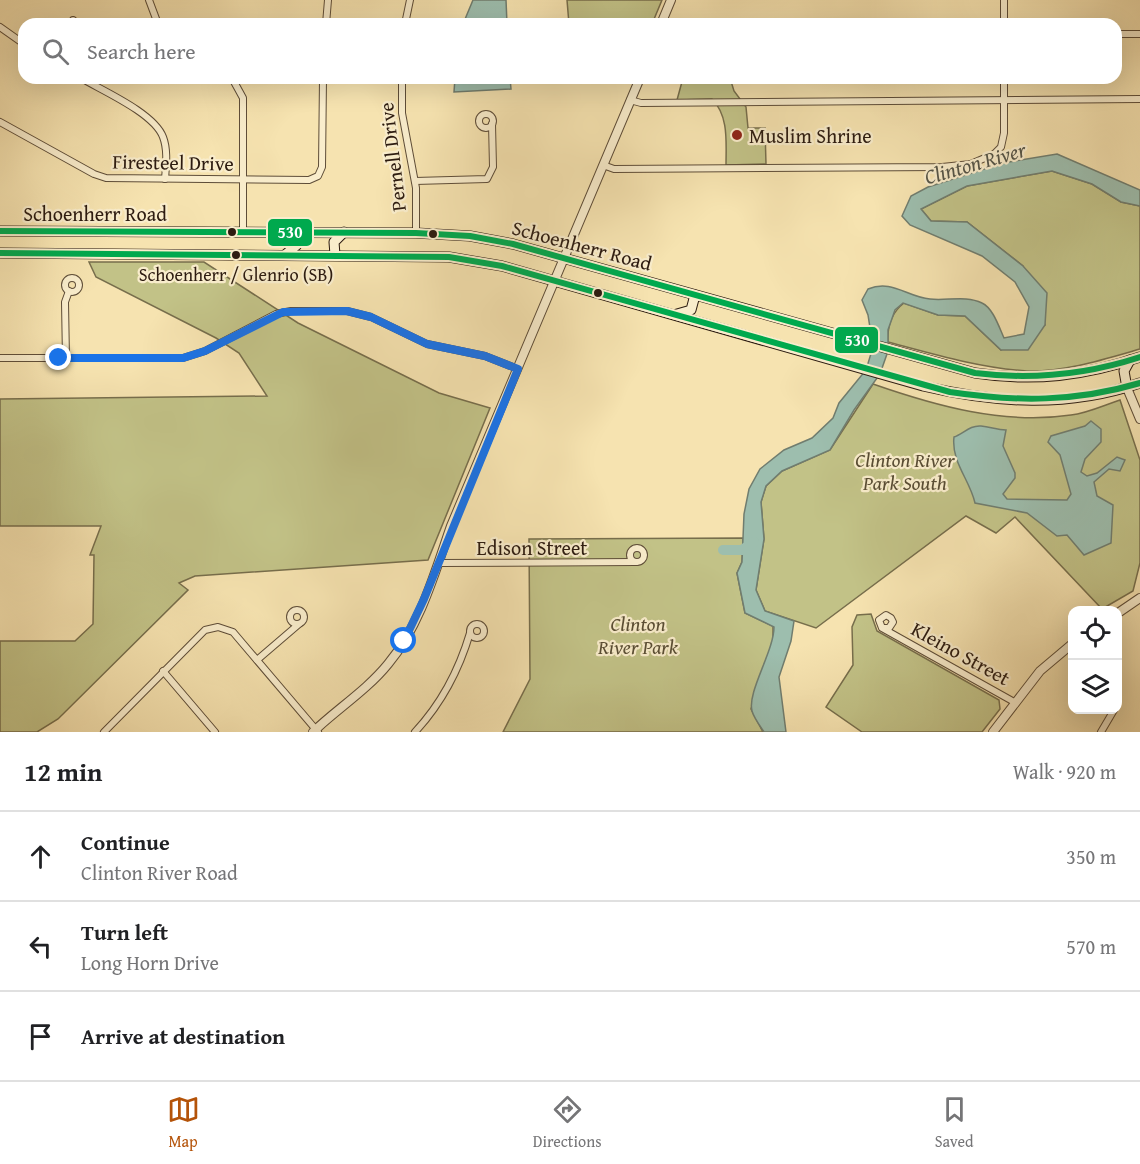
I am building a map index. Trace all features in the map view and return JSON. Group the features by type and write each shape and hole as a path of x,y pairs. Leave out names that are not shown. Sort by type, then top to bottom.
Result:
{"main road":[{"name":"Schoenherr Road","path":"0,231 416,233 482,238 564,258 963,371 1022,378 1083,374 1140,357"},
{"path":"285,254 297,245 296,232"},
{"path":"335,255 334,242 344,232"},
{"name":"Schoenherr Road","path":"0,254 285,254 449,257 496,265 956,394 1005,400 1064,399 1128,388 1140,383"},
{"path":"673,315 691,309 695,295"},
{"path":"1128,388 1124,371 1130,360"}],"street":[{"path":"149,0 156,18"},
{"path":"326,18 328,0"},
{"path":"406,18 410,0"},
{"path":"664,18 671,0"},
{"path":"1004,0 1004,18"},
{"path":"0,27 18,40"},
{"path":"1122,34 1140,34"},
{"path":"91,84 142,114 158,128 165,145 165,179"},
{"path":"235,84 243,98 243,232"},
{"name":"Firesteel Drive","path":"1,126 94,174 116,179 309,180 320,172 323,84"},
{"name":"Pernell Drive","path":"402,84 402,113 415,181 416,233"},
{"path":"109,730 205,630 218,627 233,632 315,731 366,687 394,657 410,629 637,84"},
{"path":"603,165 615,169 942,167 971,164 998,151 1004,133 1004,84"},
{"path":"630,100 640,103 1140,99"},
{"path":"415,181 487,179 494,167 489,128"},
{"path":"66,358 65,302 69,291"},
{"path":"0,358 183,358 205,351 283,312 347,311 371,317 427,344 485,356 518,369"},
{"path":"1128,388 1140,419"},
{"path":"626,562 634,549 642,550 643,559 636,562 631,555"},
{"name":"Edison Street","path":"438,563 636,562"},
{"path":"1122,611 1140,598"},
{"path":"256,660 299,624 304,617 299,610 291,613 292,629"},
{"name":"Kleino Street","path":"892,628 890,616 882,616 879,624 884,628 892,628 1016,703"},
{"path":"291,620 299,624"},
{"path":"415,732 449,687 473,625 480,625 484,632 466,644"},
{"path":"470,633 477,638"},
{"path":"993,732 1040,672 1068,648"},
{"path":"164,671 216,732"},
{"path":"1101,732 1112,714"}],"green space":[{"path":"567,0 662,0 654,18 568,18"},
{"path":"681,84 732,84 734,91 746,107 748,128 765,128 766,164 726,165 724,121 712,99 677,100"},
{"path":"1052,171 1092,184 1121,202 1140,206 1140,349 1070,367 1027,371 974,364 888,342 891,320 904,303 938,315 965,316 1001,350 1045,325 1023,266 967,222 931,221 921,209 967,186"},
{"path":"89,262 204,262 298,323 439,393 490,408 428,560 195,576 179,583 188,590 58,719 37,732 0,732 0,641 75,641 93,624 94,555 90,555 101,526 0,526 0,399 267,396 239,353 216,338 96,277"},
{"name":"Clinton River Park South","path":"873,384 921,400 970,412 1021,417 1077,414 1120,400 1140,460 1140,563 1133,591 1107,606 1099,606 1015,517 996,533 966,516 816,628 765,611 756,590 764,539 761,502 766,486 782,471 830,450"},
{"name":"Clinton River Park","path":"743,538 742,562 737,573 745,613 773,626 773,640 751,709 763,732 503,732 530,679 529,539"},
{"path":"871,614 877,631 999,700 1000,709 982,732 862,732 826,707 853,665 852,627 857,615"}],"shaded area":[{"path":"473,0 506,0 507,18 466,18"},
{"path":"455,84 511,84 511,89 454,92"},
{"path":"1057,154 1140,190 1140,206 1121,202 1092,184 1052,171 967,186 921,209 931,221 967,222 1023,266 1047,293 1045,325 1028,350 1001,350 965,316 938,315 903,303 895,310 888,330 888,351 880,374 854,410 830,450 782,471 766,486 761,502 764,539 756,590 765,611 794,621 791,641 779,677 786,732 764,732 753,714 752,703 753,693 770,648 774,627 745,613 737,573 742,562 744,514 749,489 760,469 784,450 812,438 833,418 839,403 866,370 873,347 868,315 862,300 868,289 885,286 922,298 976,301 986,305 1004,338 1024,334 1029,307 1015,282 982,256 910,225 902,216 911,196 928,187 1003,163"},
{"path":"1091,421 1101,429 1101,442 1085,459 1081,472 1087,476 1097,473 1117,457 1125,460 1120,471 1109,469 1094,482 1097,496 1113,505 1111,543 1084,555 1067,535 1057,536 1027,513 975,503 955,455 954,437 977,426 1006,430 1003,446 1015,473 1015,478 1003,494 1007,499 1067,500 1071,494 1060,455 1048,442 1051,436 1085,426"}],"waterway":[{"path":"723,550 742,550 754,542"}],"transit line":[{"name":"530","path":"0,231 416,233 470,236 513,244 975,373 1038,376 1079,372 1140,357"},
{"name":"530","path":"0,253 449,257 502,266 950,392 1022,399 1069,397 1140,383"}],"place":[{"name":"Muslim Shrine","path":"737,135"},
{"name":"Schoenherr / Glenrio (SB)","path":"236,255"}],"route":[{"path":"59,358 190,357 283,312 347,311 364,314 421,342 485,356 518,369 424,599 404,641"}],"water label":[{"name":"Clinton River","path":"975,163"}]}
